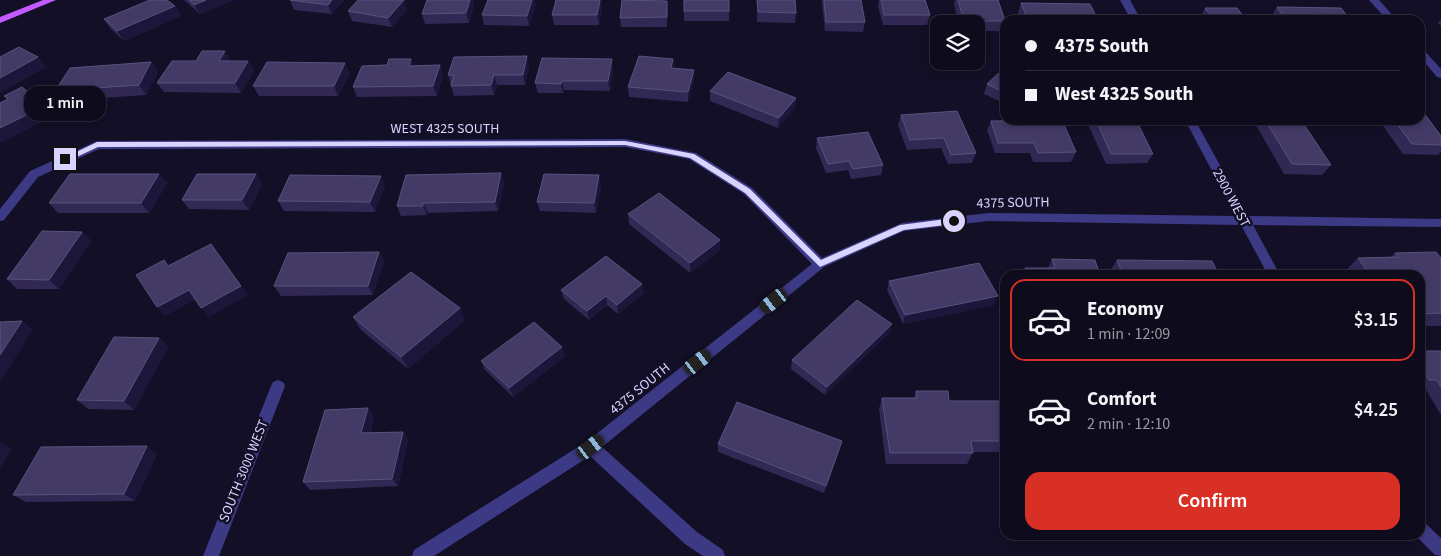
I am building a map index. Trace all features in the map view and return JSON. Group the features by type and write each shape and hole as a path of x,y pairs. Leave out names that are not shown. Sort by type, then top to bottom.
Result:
{"main road":[{"path":"0,20 52,0"}],"street":[{"path":"1125,0 1133,15"},
{"path":"1374,0 1388,15"},
{"path":"1425,56 1441,74"},
{"name":"2900 WEST","path":"1193,125 1271,270"},
{"name":"WEST 4325 SOUTH","path":"0,217 34,174 97,145 625,143 692,156 748,191 820,264"},
{"name":"4375 SOUTH","path":"420,556 591,447 820,264 902,228 988,217 1441,223"},
{"name":"SOUTH 3000 WEST","path":"210,556 278,386"},
{"path":"591,447 692,538 717,556"},
{"path":"1425,534 1441,549"}],"building":[{"path":"150,0 167,0 175,6 117,31 104,19"},
{"path":"189,0 206,0 194,5"},
{"path":"290,0 332,0 328,5"},
{"path":"358,0 404,0 388,18 348,11"},
{"path":"427,0 470,0 466,13 422,14"},
{"path":"488,0 532,0 527,16 482,15"},
{"path":"556,0 600,0 597,15 552,15"},
{"path":"622,0 667,1 667,17 620,18"},
{"path":"684,0 729,0 729,11 684,11"},
{"path":"757,0 795,0 796,13 758,12"},
{"path":"824,0 861,0 865,22 826,22"},
{"path":"881,0 925,0 930,15 884,15"},
{"path":"958,0 998,0 1003,15 1000,15 1000,21 985,21 985,15 962,15"},
{"path":"1021,3 1090,4 1096,15 1026,15"},
{"path":"1277,7 1341,8 1346,15 1283,15"},
{"path":"1205,8 1237,8 1242,15 1210,15"},
{"path":"19,47 38,57 0,78 0,57"},
{"path":"202,51 225,51 219,61 248,61 235,83 157,83 172,61 196,61"},
{"path":"527,56 523,75 494,75 491,85 451,86 454,75 448,75 454,57"},
{"path":"639,56 673,59 671,68 694,70 688,92 628,87"},
{"path":"542,58 612,59 608,81 562,81 561,84 535,83"},
{"path":"389,59 411,59 409,66 440,65 433,86 353,87 362,66 387,65"},
{"path":"151,62 139,85 80,89 82,86 57,88 70,68"},
{"path":"267,62 345,63 334,86 253,86"},
{"path":"728,72 796,98 779,118 710,91"},
{"path":"1000,72 1000,90 987,84"},
{"path":"22,87 45,106 0,128 0,103 8,99 4,96"},
{"path":"957,111 976,153 951,155 944,138 910,140 901,115"},
{"path":"1425,115 1441,136 1441,145 1412,144 1398,125 1425,125"},
{"path":"991,121 1000,121 1000,125 1064,125 1076,152 1038,153 1034,143 998,143"},
{"path":"1098,125 1138,125 1153,154 1111,154"},
{"path":"1268,125 1304,125 1331,165 1292,164"},
{"path":"868,132 883,165 853,169 849,161 828,164 817,138"},
{"path":"501,173 495,202 423,203 423,206 397,206 406,175"},
{"path":"70,174 159,174 141,203 49,203"},
{"path":"197,174 256,174 242,200 182,200"},
{"path":"544,174 599,175 594,203 537,202"},
{"path":"290,175 381,176 370,202 278,201"},
{"path":"659,193 720,240 690,263 628,214"},
{"path":"42,231 82,232 49,280 7,279"},
{"path":"211,244 241,286 201,308 189,290 157,307 136,275 164,260 168,266"},
{"path":"379,252 368,286 274,286 288,253"},
{"path":"1436,252 1441,258 1441,313 1425,314 1425,270 1366,270 1358,258 1399,257 1395,253"},
{"path":"606,256 642,284 617,305 606,296 587,311 561,290"},
{"path":"1052,259 1095,260 1098,270 1026,270 1025,268 1055,268"},
{"path":"1117,260 1212,261 1216,270 1121,270"},
{"path":"979,263 998,296 905,315 889,281"},
{"path":"411,272 460,308 401,357 353,317"},
{"path":"857,300 892,324 827,387 792,360"},
{"path":"22,321 0,355 0,322"},
{"path":"534,322 562,347 509,388 481,361"},
{"path":"114,337 159,338 124,401 77,400"},
{"path":"1425,351 1441,351 1441,387 1437,380 1429,380 1425,373"},
{"path":"916,391 948,391 949,401 999,401 1000,441 971,441 973,453 890,453 882,398 917,398"},
{"path":"737,402 842,441 826,486 718,444"},
{"path":"368,408 361,433 403,432 392,479 303,482 325,410"},
{"path":"147,446 124,494 13,495 41,447"}],"route":[{"path":"65,159 97,145 625,143 692,156 748,191 820,264 902,228 954,221"}]}
